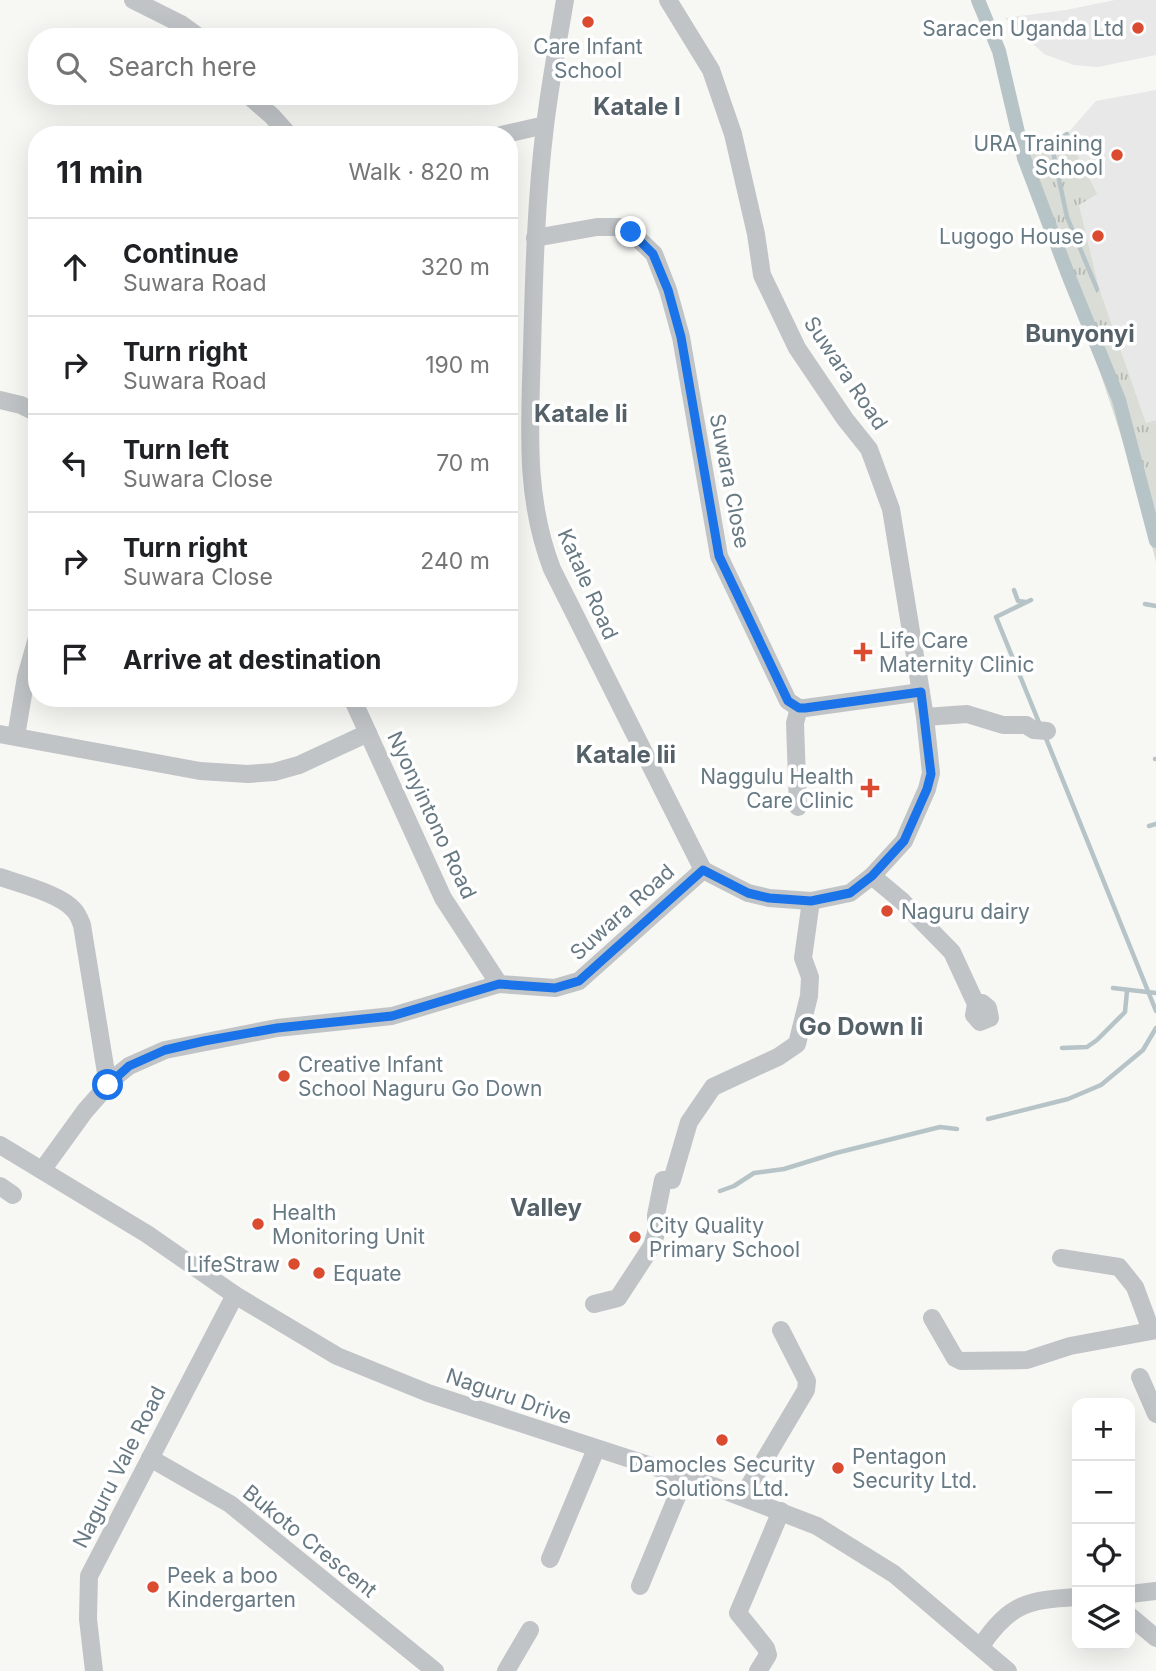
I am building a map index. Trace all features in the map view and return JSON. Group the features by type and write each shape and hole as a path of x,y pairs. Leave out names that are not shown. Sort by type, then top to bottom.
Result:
{"street":[{"path":"133,0 187,28"},
{"name":"Katale Road","path":"565,0 545,125 535,237 529,451 540,537 552,569 703,870"},
{"name":"Suwara Road","path":"43,1170 85,1111 108,1085 129,1066 165,1050 277,1028 392,1016 499,984 555,988 579,981 703,870 748,893 769,898 811,901 850,893 872,876 904,841 931,774 925,717 891,509 869,449 845,419 797,348 762,275 756,234 733,134 711,70 668,0"},
{"path":"259,105 281,126"},
{"path":"518,131 545,125"},
{"name":"Suwara Close","path":"535,237 597,227 620,227 631,232 653,254 668,290 681,337 719,556 788,701 799,708"},
{"path":"0,400 28,410"},
{"path":"28,670 8,735 200,771 248,774 274,772 299,765 368,733"},
{"path":"798,807 795,723 799,708 921,692"},
{"name":"Nyonyintono Road","path":"356,707 443,898 499,984"},
{"path":"925,717 967,714 1003,725 1026,725 1034,730 1047,731"},
{"path":"872,876 902,901 952,951 976,1004"},
{"path":"0,877 39,891 75,910 82,925 108,1085"},
{"path":"594,1304 618,1298 652,1247 663,1180 672,1180 689,1122 701,1102 713,1087 778,1056 796,1044 809,996 810,978 803,958 811,901"},
{"name":"Naguru Drive","path":"0,1145 147,1234 235,1295 337,1356 428,1393 743,1496 817,1526 894,1574 1008,1671"},
{"path":"933,1318 955,1358 961,1361 1027,1360 1070,1346 1153,1330 1135,1287 1119,1267 1061,1258"},
{"name":"Naguru Vale Road","path":"94,1671 88,1619 89,1576 235,1295"},
{"path":"743,1496 806,1390 807,1381 781,1330"},
{"path":"1140,1377 1156,1414"},
{"path":"550,1559 596,1449"},
{"name":"Bukoto Crescent","path":"150,1458 230,1504 435,1671"},
{"path":"640,1586 685,1477"},
{"path":"758,1671 768,1655 766,1648 738,1612 781,1511"},
{"path":"1135,1593 1156,1591"},
{"path":"981,1646 1005,1616 1019,1606 1040,1599 1072,1597"},
{"path":"1135,1620 1156,1638"},
{"path":"506,1671 530,1630"}],"shaded area":[{"path":"1115,0 1156,0 1156,55 1098,67 1074,65 1044,54 1005,18 1066,10"},
{"path":"1156,90 1156,420 1146,423 1099,288 1079,205 1096,193 1067,134 1096,101"}],"green space":[{"path":"1067,134 1097,194 1079,205 1099,288 1146,423 1156,420 1156,562 1135,478 1024,150 1051,144"}],"waterway":[{"path":"978,0 999,51 1024,158 1119,400 1156,541"},
{"path":"1050,145 1067,134"},
{"path":"1024,158 1024,150 1051,142 1067,217 1097,289"},
{"path":"1014,590 1018,601 1026,602"},
{"path":"1031,600 996,617 1040,725"},
{"path":"1145,604 1156,606"},
{"path":"1045,736 1156,1011"},
{"path":"1149,826 1156,824"},
{"path":"1113,988 1156,993"},
{"path":"1062,1048 1087,1047 1097,1040 1125,1012 1127,991"},
{"path":"988,1119 1068,1099 1101,1085 1143,1050 1156,1028"},
{"path":"720,1191 734,1186 754,1173 784,1169 940,1127 957,1129"}],"place":[{"name":"Care Infant School","path":"588,22"},
{"name":"Saracen Uganda Ltd","path":"1138,28"},
{"name":"URA Training School","path":"1117,155"},
{"name":"Lugogo House","path":"1098,236"},
{"name":"Life Care Maternity Clinic","path":"863,652"},
{"name":"Naggulu Health Care Clinic","path":"870,788"},
{"name":"Naguru dairy","path":"887,911"},
{"name":"Creative Infant School Naguru Go Down","path":"284,1076"},
{"name":"Health Monitoring Unit","path":"258,1224"},
{"name":"City Quality Primary School","path":"635,1237"},
{"name":"LifeStraw","path":"294,1264"},
{"name":"Equate","path":"319,1273"},
{"name":"Damocles Security Solutions Ltd.","path":"722,1440"},
{"name":"Pentagon Security Ltd.","path":"838,1468"},
{"name":"Peek a boo Kindergarten","path":"153,1587"}],"district":[{"name":"Katale I","path":"637,106"},
{"name":"Bunyonyi","path":"1080,333"},
{"name":"Katale Ii","path":"581,413"},
{"name":"Katale Iii","path":"626,754"},
{"name":"Go Down Ii","path":"861,1026"},
{"name":"Valley","path":"546,1207"}],"route":[{"path":"108,1085 129,1066 165,1050 204,1041 277,1028 392,1016 499,984 555,988 579,981 703,870 748,893 769,898 811,901 850,893 872,876 904,841 931,774 921,692 805,708 799,708 788,701 719,556 681,337 668,290 653,254 631,232"}]}
